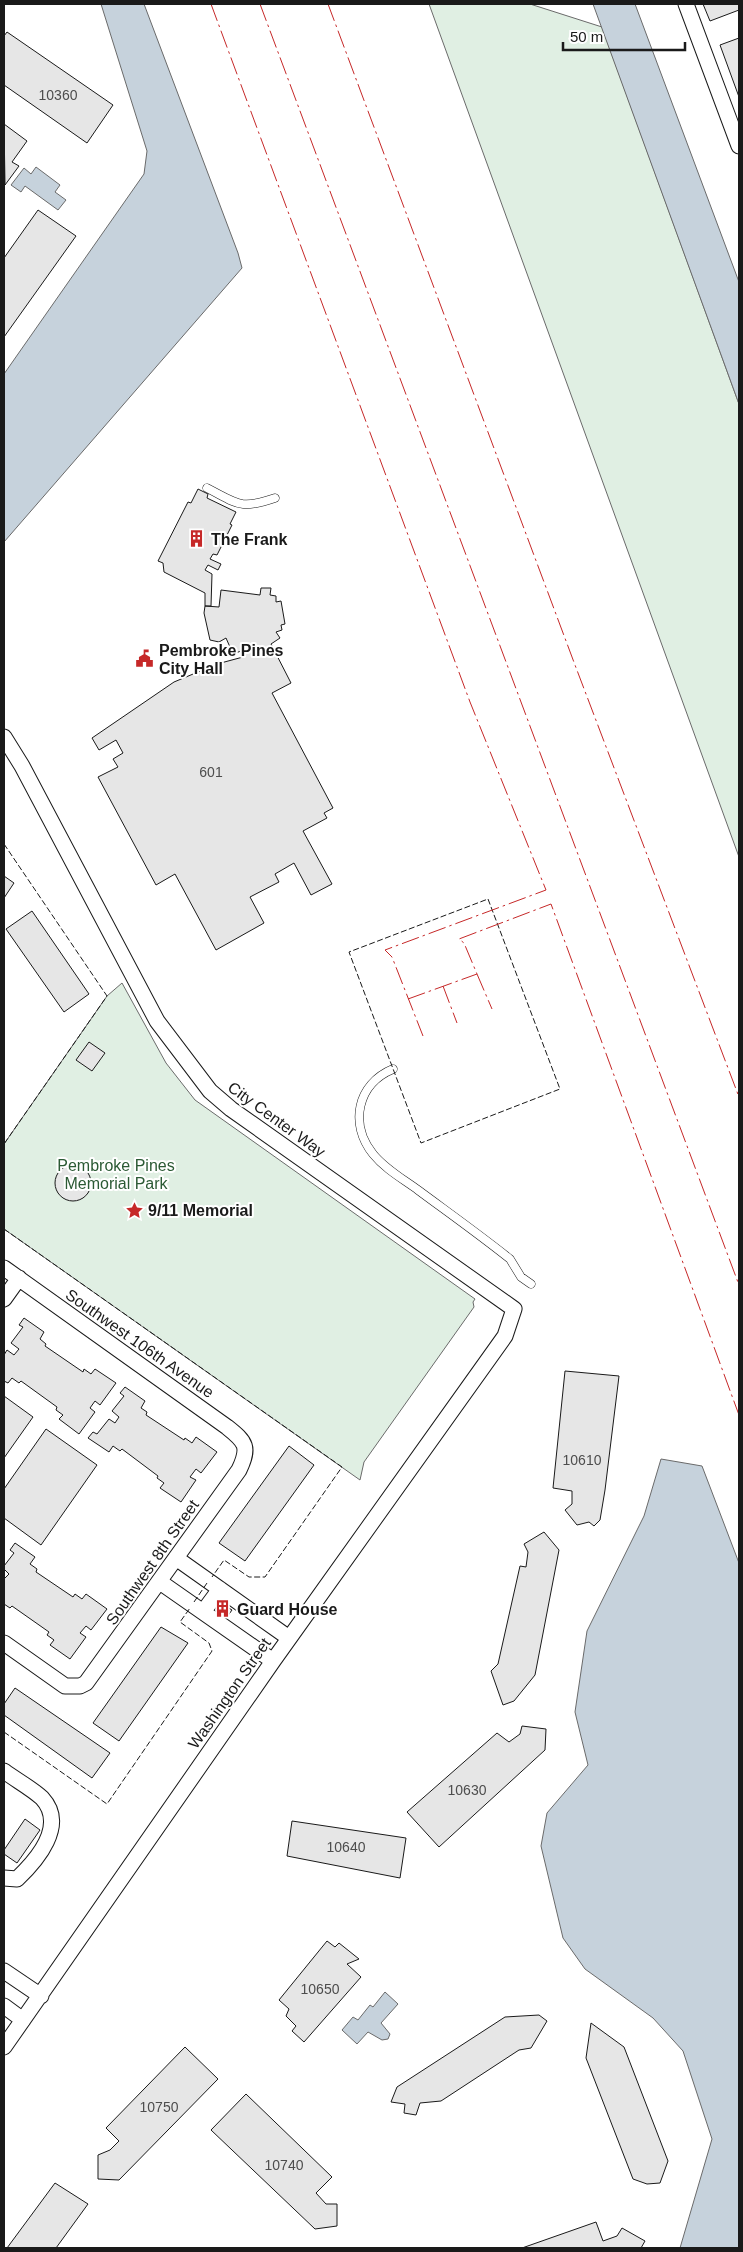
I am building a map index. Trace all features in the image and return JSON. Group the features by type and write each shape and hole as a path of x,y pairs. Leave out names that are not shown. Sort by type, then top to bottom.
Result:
{"street":[{"path":"686,4 739,146"},
{"name":"City Center Way","path":"4,737 22,766 157,1021 210,1091 231,1109 514,1309"},
{"name":"Southwest 106th Avenue","path":"4,1268 227,1427 241,1438 246,1454"},
{"path":"4,1299 19,1278"},
{"name":"Washington Street","path":"4,2047 272,1661 505,1336 514,1309"},
{"name":"Southwest 8th Street","path":"4,1643 65,1686 80,1686 94,1674 160,1582 239,1470 246,1454"},
{"path":"176,1558 290,1638"},
{"path":"160,1582 272,1661"},
{"path":"203,1612 220,1589"},
{"path":"4,1771 42,1799 48,1808 52,1830 47,1841 17,1879 4,1878"},
{"path":"4,1971 41,1996"},
{"path":"4,2006 23,2020"}],"lane":[{"path":"207,488 232,501 248,506 275,498"},
{"path":"393,1069 382,1074 369,1086 360,1104 358,1117 372,1153 398,1176 510,1259 521,1277 531,1284"}],"green space":[{"path":"429,4 530,4 602,27 739,404 739,857"},
{"name":"Pembroke Pines Memorial Park","path":"122,983 166,1063 195,1100 475,1299 473,1302 474,1307 364,1462 360,1480 4,1229 4,1144 107,996"}],"shaded area":[{"path":"101,4 144,4 242,268 4,542 4,374 144,174 147,151"},
{"path":"593,4 635,4 739,282 739,404"},
{"path":"36,167 60,185 55,192 66,200 58,210 25,186 21,192 11,185 24,168 31,174"},
{"path":"661,1459 702,1466 739,1563 739,2248 680,2248 712,2139 683,2051 653,2018 585,1969 563,1938 541,1846 547,1813 588,1765 575,1712 587,1631 644,1516"},
{"path":"385,1992 398,2004 381,2023 390,2034 388,2039 382,2040 368,2032 357,2044 342,2030 353,2017 358,2020 370,2005 373,2007"}],"building":[{"path":"703,4 739,4 739,10 710,21"},
{"path":"7,32 113,105 87,143 4,85 4,36"},
{"path":"739,38 739,97 720,45"},
{"path":"4,124 27,141 12,162 19,166 5,185"},
{"path":"38,210 76,236 4,337 4,258"},
{"name":"The Frank","path":"198,489 208,494 207,498 236,512 230,524 232,525 217,555 213,554 210,559 221,564 218,570 208,565 205,570 212,574 211,606 205,606 205,593 164,572 163,563 158,561 188,502 191,503"},
{"name":"Pembroke Pines City Hall","path":"261,588 271,588 270,595 276,596 276,602 281,601 285,624 281,625 282,630 276,632 280,638 271,644 291,683 272,693 333,808 324,813 327,818 303,831 332,884 311,895 294,863 275,874 279,882 250,897 264,923 216,950 175,874 156,885 98,777 118,767 113,759 123,753 116,740 99,750 92,738 174,682 217,664 243,657 241,651 233,654 226,638 219,642 210,640 204,613 205,606 219,607 221,590 260,595"},
{"path":"4,876 14,883 4,898"},
{"path":"32,911 89,994 64,1012 6,929"},
{"path":"89,1042 105,1053 92,1071 76,1060"},
{"path":"73,1165 80,1166 86,1170 90,1176 90,1190 86,1196 80,1200 73,1201 66,1200 60,1196 56,1190 55,1183 56,1176 60,1170 66,1166"},
{"path":"24,1318 44,1332 40,1339 46,1344 45,1346 83,1372 84,1369 91,1374 95,1369 116,1383 100,1405 95,1401 90,1408 95,1412 79,1434 59,1419 63,1415 56,1410 57,1407 21,1381 19,1383 12,1378 8,1383 4,1381 4,1355 7,1350 14,1355 19,1349 11,1343 23,1327 19,1325"},
{"path":"565,1371 619,1376 600,1520 594,1526 589,1522 577,1525 565,1510 572,1504 572,1491 553,1488"},
{"path":"125,1387 145,1401 141,1408 147,1412 146,1415 184,1440 185,1438 192,1443 196,1437 217,1452 201,1473 196,1469 190,1477 196,1480 181,1502 160,1488 164,1483 157,1478 158,1476 122,1449 120,1451 113,1446 109,1452 88,1438 93,1432 97,1434 109,1419 115,1423 119,1417 112,1411 124,1396 120,1393"},
{"path":"4,1396 33,1417 4,1458"},
{"path":"46,1429 97,1465 41,1545 4,1518 4,1489"},
{"path":"289,1446 314,1465 245,1561 219,1543"},
{"path":"544,1532 559,1550 535,1675 514,1701 503,1705 491,1671 498,1664 520,1566 526,1567 528,1552 524,1544"},
{"path":"15,1543 35,1557 30,1564 37,1569 36,1572 73,1597 75,1594 82,1599 86,1594 107,1609 91,1630 86,1626 80,1633 86,1637 70,1659 50,1645 54,1640 47,1635 49,1632 12,1606 10,1608 4,1604 4,1579 9,1574 4,1569 4,1566 14,1553 10,1550"},
{"name":"Guard House","path":"219,1602 232,1610 227,1617 215,1608"},
{"path":"161,1627 188,1643 119,1741 93,1723"},
{"path":"15,1688 110,1753 92,1778 4,1715 4,1704"},
{"path":"522,1726 546,1729 545,1750 439,1847 407,1812 497,1733 509,1742 520,1734"},
{"path":"25,1819 40,1830 17,1863 4,1854 4,1850"},
{"path":"292,1821 406,1838 400,1878 287,1856"},
{"path":"327,1941 335,1947 339,1943 359,1959 347,1964 361,1977 304,2042 292,2031 296,2026 286,2016 289,2009 279,2000"},
{"path":"539,2015 547,2021 531,2048 519,2050 441,2101 420,2103 416,2115 404,2113 405,2104 391,2102 397,2087 505,2017"},
{"path":"591,2023 624,2047 668,2161 660,2183 647,2184 633,2179 586,2058"},
{"path":"185,2047 218,2079 119,2180 98,2179 98,2155 110,2150 119,2141 106,2128"},
{"path":"246,2094 332,2177 316,2193 326,2204 337,2204 337,2226 315,2229 211,2130"},
{"path":"55,2183 88,2204 56,2248 7,2248"},
{"path":"596,2222 603,2241 617,2236 622,2228 645,2241 641,2248 522,2248"}],"fence":[{"path":"4,844 107,996 4,1144"},
{"path":"488,899 560,1089 421,1143 349,952 488,899"},
{"path":"4,1229 342,1467 265,1577 249,1577 224,1560 212,1577"},
{"path":"194,1602 207,1583"},
{"path":"4,1732 107,1804 212,1651 209,1643 180,1622 190,1608"}],"power":[{"path":"211,4 470,702 546,890 385,950 392,957 423,1036"},
{"path":"260,4 739,1285"},
{"path":"328,4 739,1097"},
{"path":"408,999 477,974 464,943 459,939 551,904 739,1415"},
{"path":"477,974 492,1009"},
{"path":"443,986 457,1023"}],"place":[{"name":"The Frank","path":"197,539"},
{"name":"Pembroke Pines City Hall","path":"145,659"},
{"name":"9/11 Memorial","path":"134,1210"},
{"name":"Guard House","path":"223,1609"}]}
